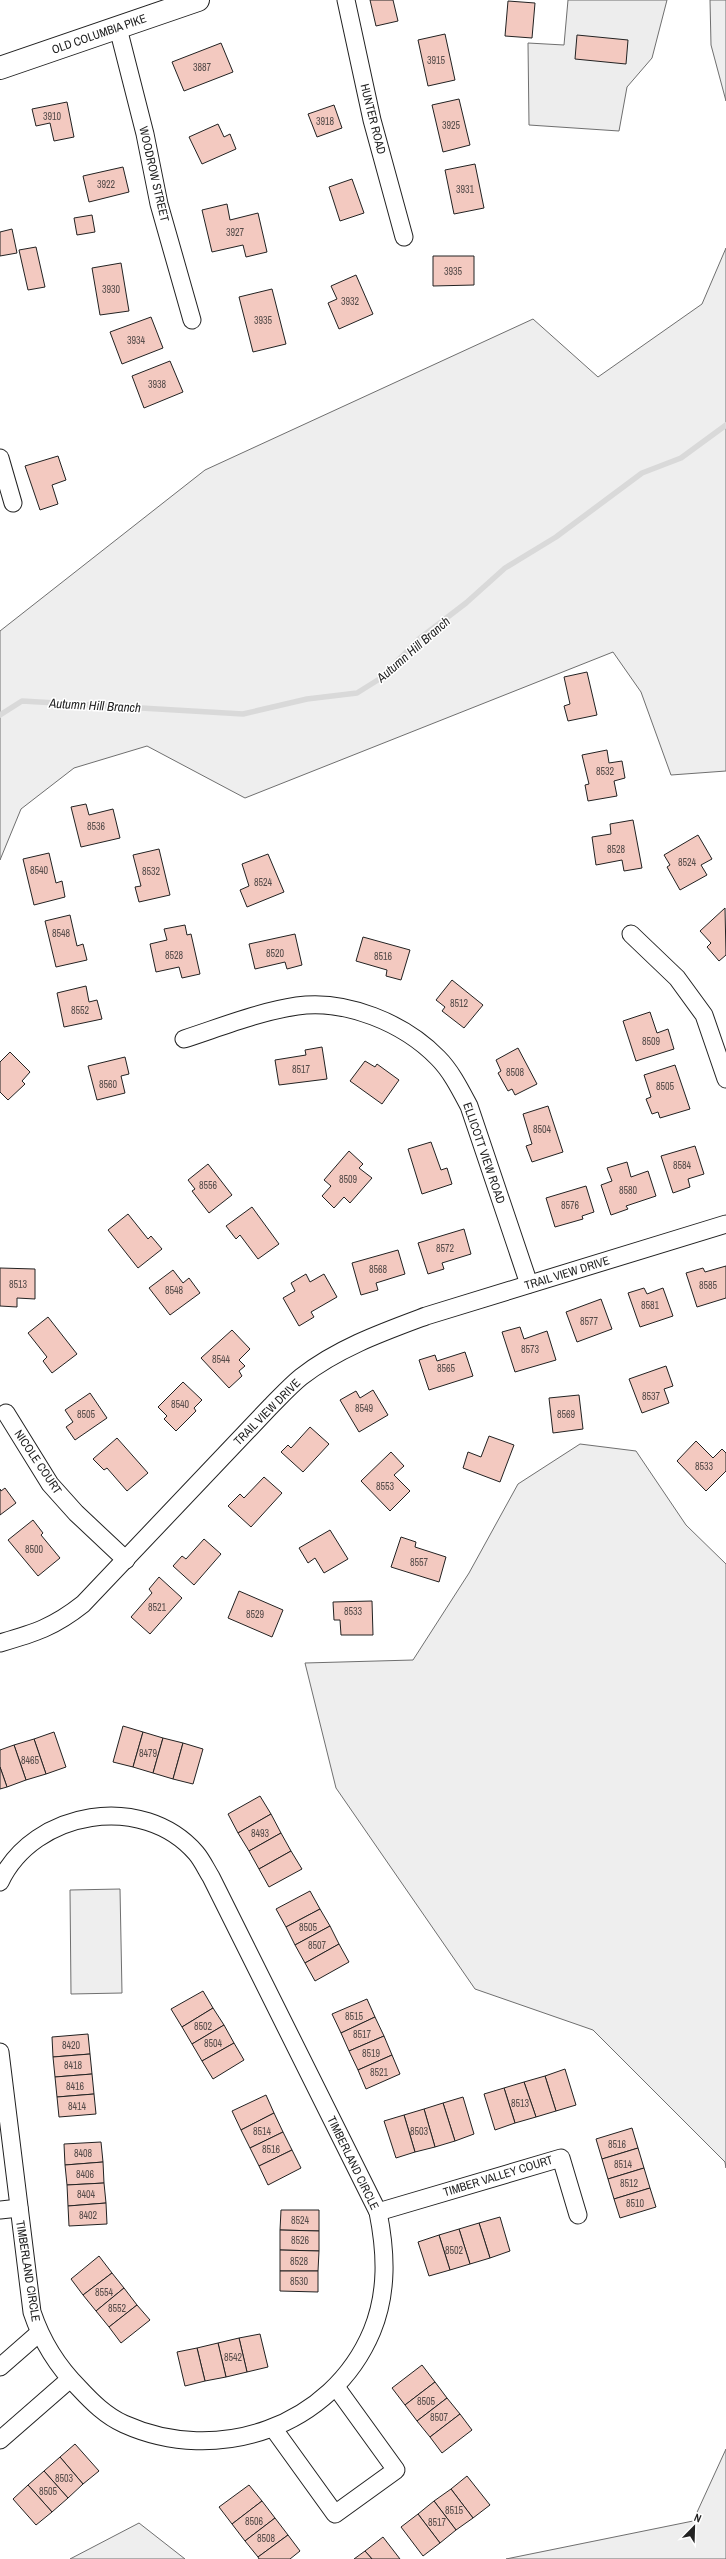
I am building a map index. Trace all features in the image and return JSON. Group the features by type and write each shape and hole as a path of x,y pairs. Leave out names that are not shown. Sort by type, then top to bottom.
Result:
{"street":[{"name":"OLD COLUMBIA PIKE","path":"0,68 198,0"},
{"name":"HUNTER ROAD","path":"346,0 372,120 404,237"},
{"name":"WOODROW STREET","path":"118,28 145,134 159,204 192,320"},
{"path":"0,458 13,503"},
{"path":"631,934 677,978 704,1015 726,1079"},
{"name":"ELLICOTT VIEW ROAD","path":"184,1039 273,1010 307,1006 330,1006 360,1012 389,1023 417,1040 438,1058 455,1081 469,1106 529,1284"},
{"name":"TRAIL VIEW DRIVE","path":"0,1643 32,1634 59,1623 83,1604 270,1407 302,1377 345,1349 381,1332 529,1284 726,1224"},
{"name":"NICOLE COURT","path":"6,1413 50,1484 76,1513 126,1560"},
{"name":"TIMBERLAND CIRCLE","path":"0,1882 22,1850 44,1834 71,1820 99,1816 126,1817 154,1824 176,1837 196,1853 211,1877 378,2212 384,2242 385,2267 382,2296 372,2330 357,2359 336,2386 308,2409 273,2428 220,2441 191,2441 155,2435 123,2423 96,2406 70,2379 52,2356 39,2333 32,2312 0,2052"},
{"name":"TIMBER VALLEY COURT","path":"378,2212 561,2158 578,2215"},
{"name":"TIMBERLAND CIRCLE","path":"0,2210 19,2208"},
{"path":"0,2367 39,2333"},
{"path":"0,2440 70,2379"},
{"path":"273,2428 335,2514 396,2470 336,2386"}],"shaded area":[{"path":"568,0 667,0 652,58 627,87 619,131 529,125 528,43 564,45"},
{"path":"710,0 726,0 726,101 711,45"},
{"path":"726,248 726,771 671,775 641,692 613,652 245,798 147,746 74,768 21,809 0,860 0,631 205,470 533,319 598,377 702,304"},
{"path":"580,1444 636,1451 686,1525 726,1564 726,2168 725,2162 593,2030 475,1989 336,1788 305,1663 413,1660 469,1573 518,1484"},
{"path":"120,1889 122,1993 71,1994 70,1890"},
{"path":"726,2449 726,2559 506,2559 693,2521"},
{"path":"139,2523 185,2559 70,2559"}],"building":[{"path":"370,0 393,0 398,21 376,26"},
{"path":"508,1 535,3 532,38 505,36"},
{"path":"445,34 455,80 428,86 418,40"},
{"path":"577,35 628,40 626,64 575,59"},
{"path":"221,43 233,72 184,91 172,62"},
{"path":"459,99 470,145 443,152 432,105"},
{"path":"67,102 74,137 54,141 50,123 36,126 32,109"},
{"path":"334,105 342,128 317,137 308,114"},
{"path":"218,124 224,137 230,134 236,149 202,164 189,137"},
{"path":"475,164 484,208 454,214 445,170"},
{"path":"123,167 129,192 89,202 83,176"},
{"path":"352,179 364,213 340,221 329,187"},
{"path":"227,204 230,220 258,213 267,252 246,257 243,245 212,252 202,210"},
{"path":"92,215 95,232 77,235 74,218"},
{"path":"12,229 17,253 0,256 0,232"},
{"path":"36,247 45,287 28,290 19,250"},
{"path":"433,256 474,256 474,285 433,286"},
{"path":"121,263 129,311 100,315 92,268"},
{"path":"356,275 373,314 339,329 328,303 337,299 331,286"},
{"path":"272,289 286,344 253,352 239,297"},
{"path":"151,317 163,348 122,364 110,332"},
{"path":"170,361 183,392 144,408 132,376"},
{"path":"58,456 66,480 52,485 58,504 40,510 25,466"},
{"path":"587,672 597,715 568,721 564,706 570,704 564,677"},
{"path":"607,750 609,763 622,761 625,778 614,781 617,796 588,801 585,785 589,784 582,755"},
{"path":"86,804 89,815 113,809 120,838 81,847 71,807"},
{"path":"633,820 642,868 624,871 622,860 596,865 592,837 611,834 610,824"},
{"path":"698,835 712,859 701,865 707,875 680,890 667,867 670,865 664,855"},
{"path":"159,849 170,895 139,902 135,887 141,886 133,855"},
{"path":"49,853 56,883 62,881 65,897 34,905 23,859"},
{"path":"268,854 284,892 247,907 240,890 249,886 242,864"},
{"path":"725,908 726,955 719,961 707,947 711,943 700,931"},
{"path":"70,915 77,946 83,944 87,960 56,967 45,921"},
{"path":"185,925 187,935 191,934 200,974 182,978 179,967 156,972 150,944 167,940 164,929"},
{"path":"295,934 302,965 287,969 285,962 255,969 249,944"},
{"path":"363,937 410,950 401,980 386,976 387,970 356,961"},
{"path":"452,980 483,1005 464,1028 442,1011 445,1007 436,1000"},
{"path":"86,986 89,1002 97,1000 102,1019 64,1027 57,993"},
{"path":"650,1012 657,1033 668,1029 674,1049 636,1061 623,1021"},
{"path":"322,1047 327,1079 279,1085 275,1060 306,1055 305,1050"},
{"path":"518,1048 537,1084 515,1095 512,1089 508,1091 498,1073 501,1071 496,1060"},
{"path":"10,1052 30,1072 22,1081 25,1084 8,1100 0,1092 0,1062"},
{"path":"125,1057 129,1074 121,1076 125,1093 97,1100 88,1066"},
{"path":"365,1061 375,1067 377,1064 399,1080 382,1104 350,1081"},
{"path":"675,1065 690,1109 660,1118 658,1112 652,1114 646,1099 651,1097 644,1075"},
{"path":"548,1106 563,1152 532,1162 526,1146 532,1144 523,1114"},
{"path":"431,1142 441,1170 447,1168 452,1184 422,1194 408,1149"},
{"path":"695,1146 704,1174 688,1179 690,1187 673,1193 661,1156"},
{"path":"349,1151 363,1164 359,1168 372,1178 350,1203 344,1197 334,1208 322,1196 331,1186 324,1180"},
{"path":"627,1162 631,1177 648,1171 656,1196 626,1206 628,1209 611,1215 601,1185 612,1181 607,1168"},
{"path":"208,1164 232,1195 209,1213 192,1191 195,1189 188,1180"},
{"path":"586,1186 594,1212 582,1216 583,1219 555,1227 546,1198"},
{"path":"252,1207 279,1244 258,1259 240,1235 236,1239 226,1226"},
{"path":"128,1214 148,1239 151,1236 162,1249 138,1268 108,1230"},
{"path":"464,1229 471,1254 442,1263 444,1269 428,1274 418,1243"},
{"path":"398,1250 405,1274 376,1283 378,1290 361,1295 352,1263"},
{"path":"726,1266 726,1298 697,1307 686,1273 703,1268 705,1272"},
{"path":"0,1268 35,1269 35,1299 17,1298 17,1307 0,1306"},
{"path":"173,1270 183,1283 189,1278 200,1293 170,1315 149,1288"},
{"path":"306,1274 310,1282 324,1274 337,1297 311,1312 314,1317 299,1326 283,1298 295,1291 291,1283"},
{"path":"644,1288 647,1294 663,1288 673,1316 640,1327 628,1293"},
{"path":"601,1299 612,1329 577,1342 566,1312"},
{"path":"48,1317 77,1354 52,1373 43,1361 47,1357 28,1333"},
{"path":"520,1327 524,1339 547,1331 556,1360 515,1372 502,1332"},
{"path":"232,1330 250,1349 239,1360 245,1366 239,1371 242,1376 229,1388 201,1358"},
{"path":"465,1352 473,1376 429,1390 419,1360 435,1355 437,1361"},
{"path":"666,1366 673,1386 664,1389 669,1403 642,1413 629,1379"},
{"path":"183,1382 202,1400 194,1408 196,1411 176,1431 164,1419 167,1416 158,1407"},
{"path":"373,1390 388,1415 359,1432 340,1400 356,1391 360,1398"},
{"path":"90,1393 107,1418 75,1440 66,1427 73,1422 65,1410"},
{"path":"579,1395 583,1429 553,1433 549,1398"},
{"path":"310,1427 329,1444 303,1472 281,1452 288,1445 291,1448"},
{"path":"489,1436 514,1445 500,1482 463,1468 468,1452 481,1457"},
{"path":"117,1438 148,1473 127,1491 107,1468 104,1470 93,1459"},
{"path":"696,1441 713,1458 722,1449 726,1453 726,1471 706,1491 677,1461"},
{"path":"391,1452 404,1466 394,1475 410,1491 390,1511 361,1481"},
{"path":"264,1477 282,1493 251,1527 228,1506 240,1494 244,1498"},
{"path":"5,1488 16,1503 0,1515 0,1489 1,1491"},
{"path":"33,1520 43,1533 41,1535 60,1558 38,1576 8,1540"},
{"path":"330,1530 348,1559 324,1573 315,1558 308,1563 299,1548"},
{"path":"401,1537 416,1542 415,1547 446,1557 439,1582 391,1567"},
{"path":"204,1539 221,1554 194,1585 173,1566 182,1556 186,1559"},
{"path":"159,1577 182,1598 150,1634 131,1617 152,1593 149,1589"},
{"path":"239,1591 283,1610 272,1637 228,1618"},
{"path":"372,1601 373,1635 341,1635 340,1620 334,1620 333,1602"},
{"path":"123,1726 143,1732 133,1767 113,1762"},
{"path":"54,1732 66,1767 46,1774 34,1739"},
{"path":"143,1732 163,1738 153,1773 133,1767"},
{"path":"163,1738 183,1743 173,1779 153,1773"},
{"path":"34,1739 46,1774 26,1780 14,1745"},
{"path":"183,1743 203,1749 193,1784 173,1779"},
{"path":"14,1745 26,1780 7,1787 0,1767 0,1750"},
{"path":"0,1767 7,1787 0,1789"},
{"path":"260,1796 271,1814 238,1833 228,1814"},
{"path":"271,1814 281,1833 249,1851 238,1833"},
{"path":"281,1833 291,1851 259,1869 249,1851"},
{"path":"291,1851 302,1869 269,1887 259,1869"},
{"path":"310,1891 320,1909 286,1927 276,1909"},
{"path":"320,1909 330,1926 295,1945 286,1927"},
{"path":"330,1926 339,1944 305,1963 295,1945"},
{"path":"339,1944 349,1962 315,1981 305,1963"},
{"path":"203,1991 213,2008 182,2027 171,2009"},
{"path":"367,1999 375,2017 341,2033 332,2014"},
{"path":"213,2008 224,2025 192,2044 182,2027"},
{"path":"375,2017 384,2036 349,2051 341,2033"},
{"path":"224,2025 234,2043 202,2061 192,2044"},
{"path":"88,2034 90,2054 53,2057 52,2037"},
{"path":"384,2036 392,2055 358,2070 349,2051"},
{"path":"234,2043 244,2060 213,2079 202,2061"},
{"path":"90,2054 92,2074 55,2077 53,2057"},
{"path":"392,2055 400,2074 366,2089 358,2070"},
{"path":"565,2069 576,2105 556,2111 545,2076"},
{"path":"92,2074 94,2094 57,2097 55,2077"},
{"path":"545,2076 556,2111 536,2117 524,2082"},
{"path":"524,2082 536,2117 515,2123 504,2088"},
{"path":"504,2088 515,2123 495,2130 484,2094"},
{"path":"94,2094 96,2114 59,2117 57,2097"},
{"path":"266,2095 274,2113 241,2130 232,2111"},
{"path":"463,2097 474,2134 455,2141 443,2103"},
{"path":"443,2103 455,2141 435,2147 424,2109"},
{"path":"424,2109 435,2147 415,2152 404,2115"},
{"path":"274,2113 283,2132 250,2148 241,2130"},
{"path":"404,2115 415,2152 396,2158 384,2121"},
{"path":"632,2128 638,2148 602,2159 596,2139"},
{"path":"283,2132 292,2150 259,2166 250,2148"},
{"path":"101,2142 103,2162 65,2165 64,2144"},
{"path":"638,2148 644,2168 608,2179 602,2159"},
{"path":"292,2150 301,2168 268,2185 259,2166"},
{"path":"103,2162 104,2183 67,2185 65,2165"},
{"path":"644,2168 650,2188 614,2199 608,2179"},
{"path":"104,2183 106,2203 68,2206 67,2185"},
{"path":"650,2188 656,2207 620,2218 614,2199"},
{"path":"106,2203 107,2224 69,2226 68,2206"},
{"path":"281,2210 319,2210 319,2231 280,2230"},
{"path":"500,2217 510,2251 490,2258 479,2223"},
{"path":"479,2223 490,2258 470,2264 459,2229"},
{"path":"459,2229 470,2264 450,2270 439,2235"},
{"path":"280,2230 319,2231 319,2251 280,2250"},
{"path":"439,2235 450,2270 429,2276 418,2242"},
{"path":"280,2250 319,2251 318,2271 280,2271"},
{"path":"99,2256 112,2273 83,2295 71,2279"},
{"path":"280,2271 318,2271 318,2292 280,2291"},
{"path":"112,2273 124,2288 96,2311 83,2295"},
{"path":"124,2288 137,2305 109,2327 96,2311"},
{"path":"137,2305 150,2320 121,2343 109,2327"},
{"path":"260,2334 268,2367 247,2372 239,2338"},
{"path":"239,2338 247,2372 226,2377 218,2343"},
{"path":"218,2343 226,2377 205,2381 197,2348"},
{"path":"197,2348 205,2381 185,2386 177,2352"},
{"path":"422,2365 435,2382 405,2405 392,2388"},
{"path":"435,2382 447,2398 417,2421 405,2405"},
{"path":"447,2398 460,2414 430,2437 417,2421"},
{"path":"460,2414 472,2430 442,2453 430,2437"},
{"path":"75,2444 99,2471 83,2484 60,2457"},
{"path":"60,2457 83,2484 68,2498 44,2471"},
{"path":"44,2471 68,2498 52,2512 28,2485"},
{"path":"467,2476 490,2505 473,2518 451,2489"},
{"path":"28,2485 52,2512 36,2525 13,2499"},
{"path":"249,2485 262,2501 232,2524 219,2507"},
{"path":"451,2489 473,2518 456,2530 434,2501"},
{"path":"262,2501 275,2518 245,2541 232,2524"},
{"path":"434,2501 456,2530 440,2543 418,2514"},
{"path":"418,2514 440,2543 423,2556 401,2527"},
{"path":"275,2518 288,2535 258,2557 245,2541"},
{"path":"288,2535 300,2551 290,2559 259,2559 258,2557"},
{"path":"383,2537 400,2559 372,2559 365,2551"},
{"path":"365,2551 372,2559 354,2559"}],"waterway":[{"name":"Autumn Hill Branch","path":"0,715 22,701 243,714 307,699 357,693 381,678 419,639 466,603 505,568 556,537 642,473 681,458 726,425"}]}
